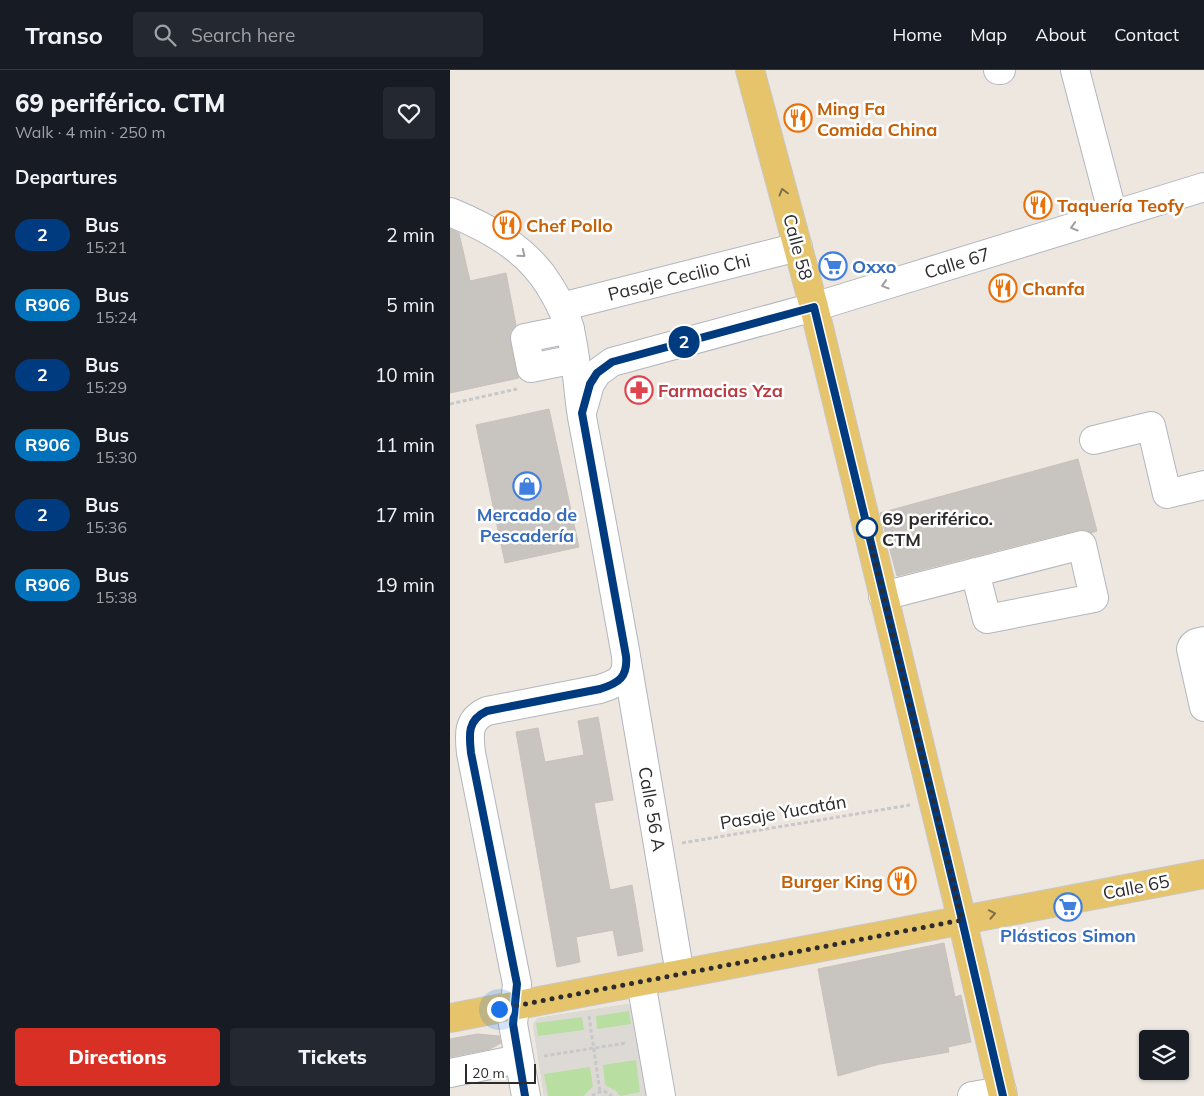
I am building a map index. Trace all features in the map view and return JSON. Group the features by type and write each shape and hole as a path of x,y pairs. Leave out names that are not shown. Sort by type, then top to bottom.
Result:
{"main road":[{"name":"Calle 58","path":"750,70 814,307 1002,1093"},
{"name":"Calle 65","path":"450,1018 1204,874"}],"street":[{"path":"1075,70 1113,215"},
{"name":"Calle 67","path":"586,366 612,362 814,307 1204,187"},
{"name":"Calle 56 A","path":"450,212 488,229 528,259 540,271 550,286 586,366 582,413 677,956"},
{"name":"Pasaje Cecilio Chi","path":"586,366 531,368 525,338 565,318 798,246"},
{"path":"1094,440 1151,426 1167,494 1204,485"},
{"path":"883,596 975,572"},
{"path":"1204,641 1196,642 1190,649 1204,707"},
{"path":"526,1096 529,1058 513,1024 517,984 471,753 470,730 474,720 480,714 487,711 600,689 614,684 626,667"},
{"path":"641,982 661,1096"},
{"path":"450,1073 529,1058"},
{"path":"972,1096 1002,1093"}],"path":[{"path":"450,404 524,388"},
{"name":"Pasaje Yucatán","path":"658,847 913,804"},
{"path":"589,1014 600,1092"},
{"path":"529,1058 628,1042"},
{"path":"592,1096 600,1092 607,1092 612,1096"}],"green space":[{"path":"628,1004 650,1096 544,1096 533,1024 538,1018"}],"shaded area":[{"path":"628,1004 633,1007 650,1096 620,1096 584,1096 593,1087 590,1067 544,1074 548,1096 544,1096 533,1024 538,1018","holes":["629,1011 631,1024 597,1029 596,1016","582,1017 584,1030 538,1036 536,1023","636,1060 640,1092 620,1096 616,1091 605,1085 603,1065"]}],"building":[{"path":"450,229 459,233 470,281 506,273 516,325 510,333 510,341 519,378 450,393"},
{"name":"Mercado de Pescadería","path":"549,409 579,547 505,563 476,425"},
{"path":"1078,459 1097,531 1091,533 1086,530 1078,530 897,576 880,513"},
{"path":"598,717 613,800 594,803 610,890 632,885 643,951 618,956 613,930 576,937 580,962 557,967 516,732 538,728 545,762 584,755 578,721"},
{"path":"944,943 955,997 961,995 971,1042 948,1047 949,1052 880,1064 838,1076 818,969"},
{"path":"477,1034 499,1036 501,1043 490,1049 450,1057 450,1039"}],"bus line":[{"name":"2","path":"525,1096 513,1024 517,984 469,738 474,720 480,714 487,711 600,689 614,684 625,673 627,667 626,656 582,413 590,384 597,373 612,362 814,307 1003,1096"}],"place":[{"name":"Ming Fa Comida China","path":"798,118"},
{"name":"Taquería Teofy","path":"1038,205"},
{"name":"Chef Pollo","path":"507,225"},
{"name":"Oxxo","path":"833,266"},
{"name":"Chanfa","path":"1003,288"},
{"name":"Farmacias Yza","path":"639,390"},
{"name":"Mercado de Pescadería","path":"527,486"},
{"name":"69 periférico. CTM","path":"867,528"},
{"name":"Burger King","path":"902,881"},
{"name":"Plásticos Simon","path":"1068,907"}],"route":[{"path":"499,1009 962,920 865,519 867,528"}]}
